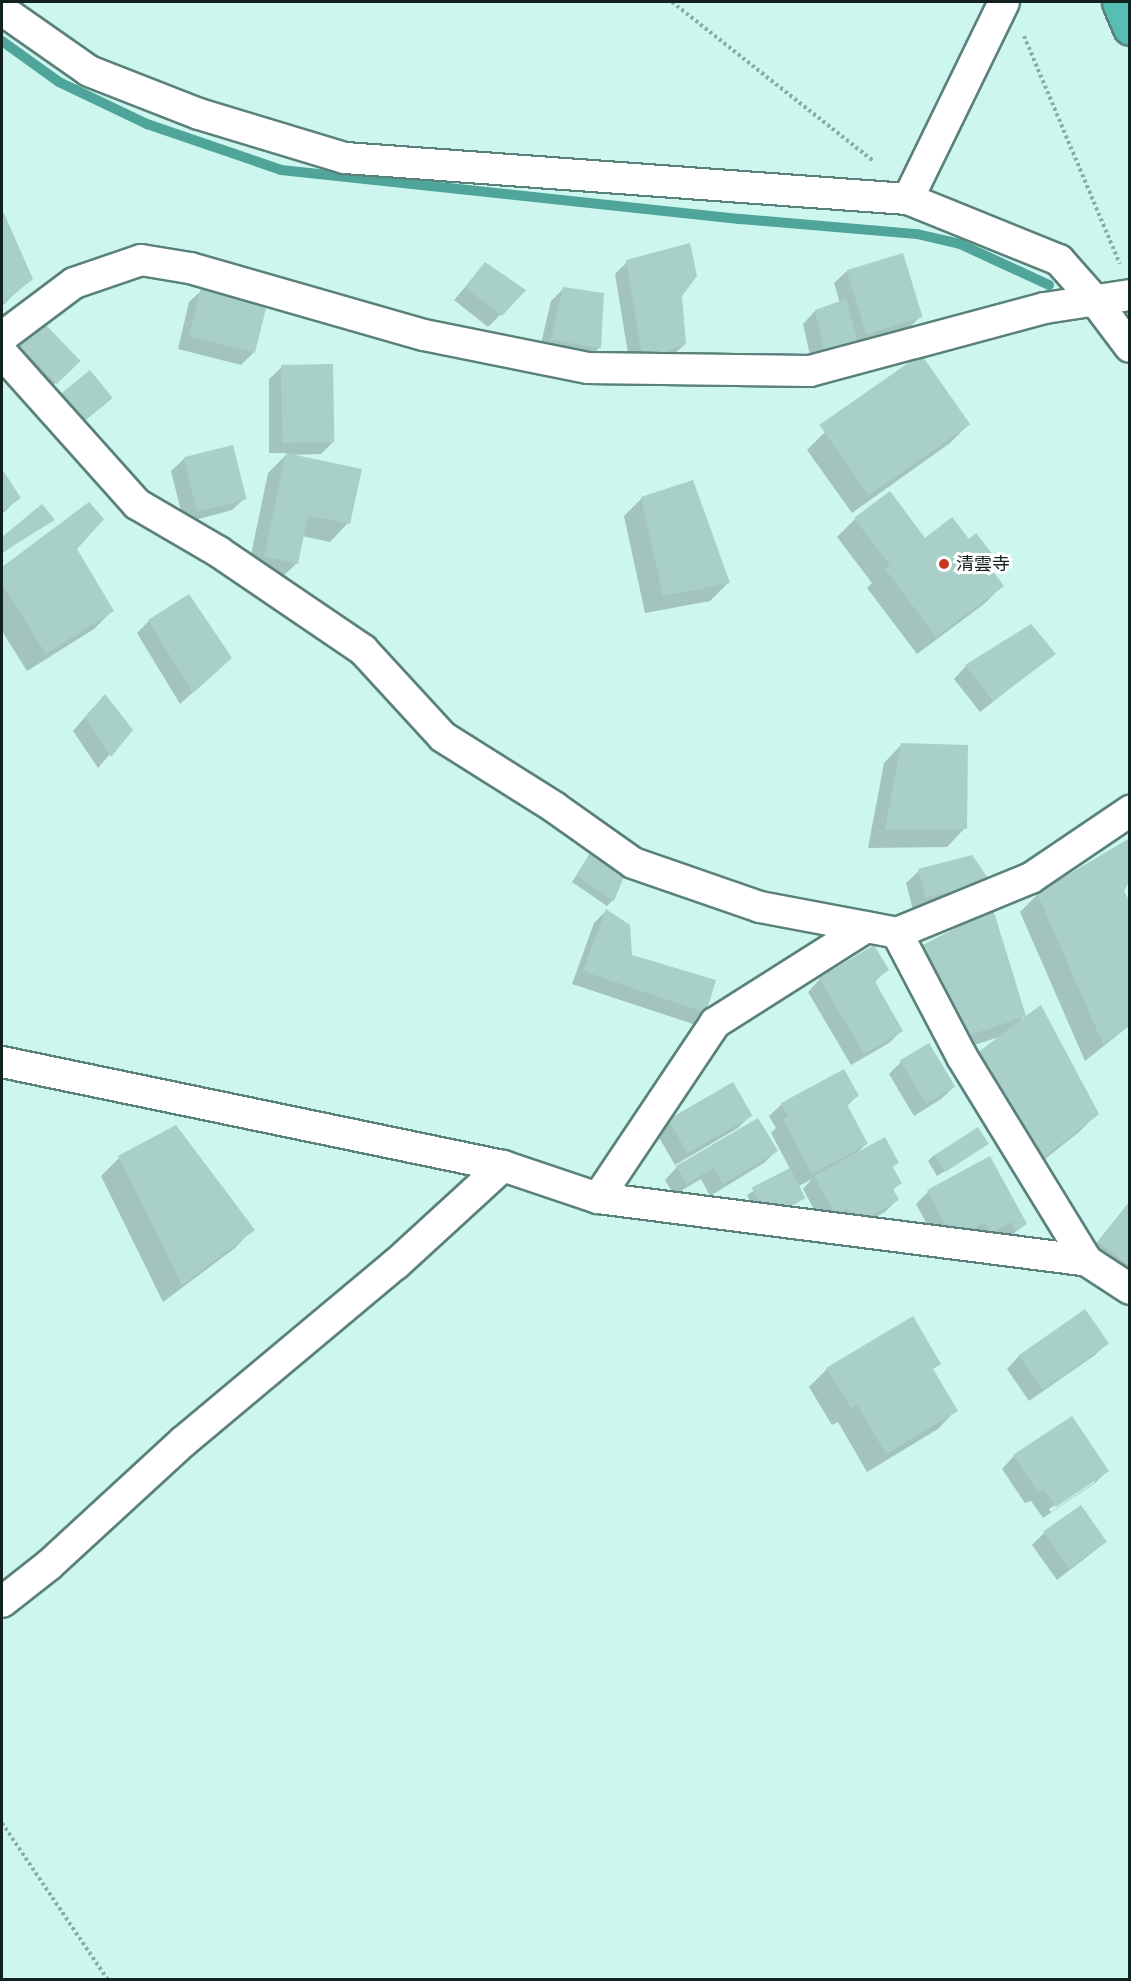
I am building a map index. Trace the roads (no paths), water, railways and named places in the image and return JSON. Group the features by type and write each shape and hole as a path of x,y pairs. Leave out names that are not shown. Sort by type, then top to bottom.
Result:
{"highway":[{"path":"1119,2 1130,28"}],"street":[{"path":"908,199 996,7"},
{"path":"2,10 89,71 199,114 345,159 908,199 1059,261 1096,302 1130,347"},
{"path":"2,337 74,283 141,260 190,268 424,335 588,368 810,371 1045,308 1130,295"},
{"path":"2,353 137,504 219,552 363,650 443,737 554,807 633,863 760,907 897,933 1031,878 1130,811"},
{"path":"598,1198 716,1023 866,927"},
{"path":"897,933 962,1058 1087,1261"},
{"path":"2,1062 502,1166 598,1198 1087,1261 1130,1288"},
{"path":"2,1602 49,1565 184,1441 396,1264 502,1166"}],"waterway":[{"path":"2,41 59,82 147,124 281,170 741,219 917,234 960,244 1049,285"}],"place":[{"name":"清雲寺","path":"944,564"}]}
